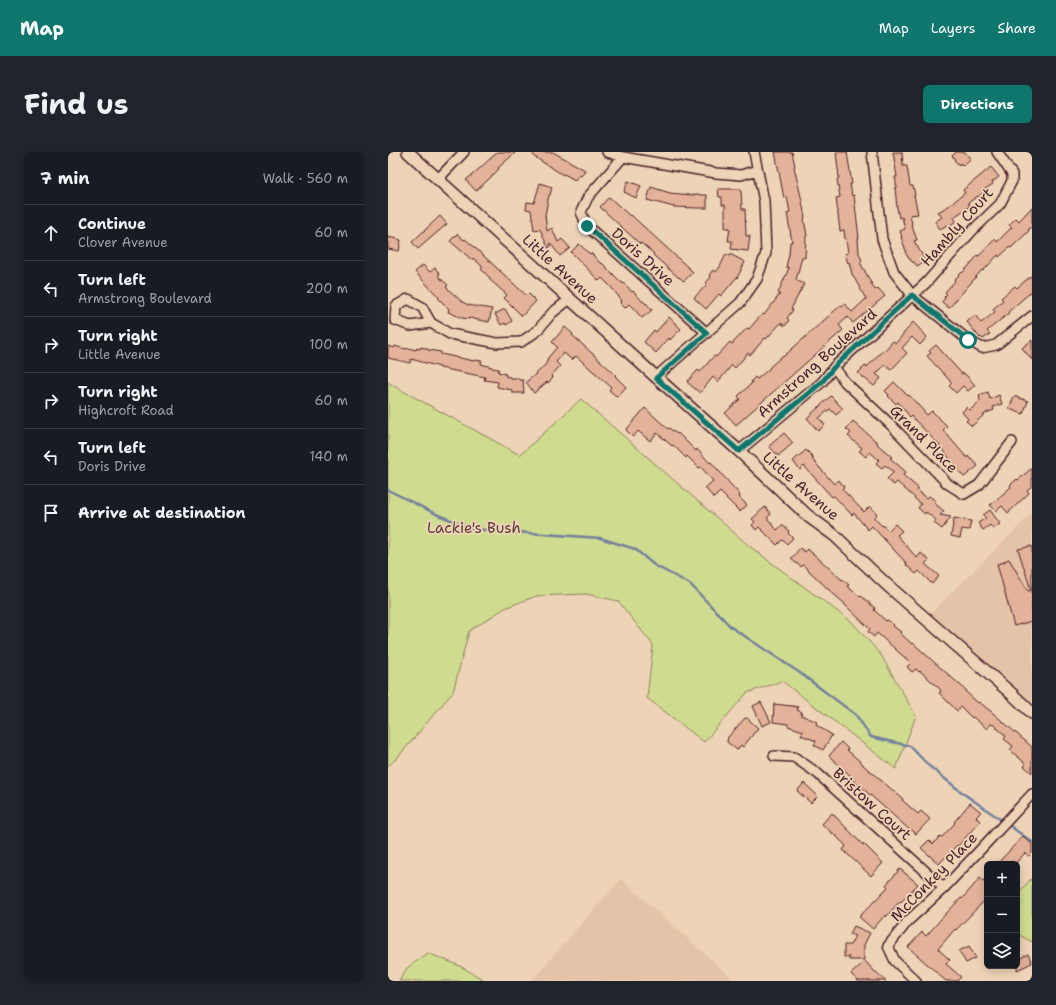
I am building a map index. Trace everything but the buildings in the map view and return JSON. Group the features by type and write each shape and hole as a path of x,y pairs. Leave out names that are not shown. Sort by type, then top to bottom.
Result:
{"street":[{"name":"Little Avenue","path":"408,152 656,378 739,451 808,516 834,535 886,584 1032,713"},
{"path":"438,179 464,152"},
{"path":"607,152 622,158 716,173 741,175 757,170"},
{"path":"656,378 740,303 757,279 766,254 764,201 754,152"},
{"path":"872,152 882,238 894,272 912,295 968,340 982,348 996,345 1032,316"},
{"name":"Hambly Court","path":"912,295 926,283 972,231 1000,204 1012,181 1012,174 997,152"},
{"name":"Doris Drive","path":"622,158 588,198 581,212 587,226 707,333"},
{"name":"Armstrong Boulevard","path":"739,451 822,382 834,367 912,295"},
{"path":"431,323 450,334 497,343 521,342 537,331 552,313 570,299"},
{"name":"Grand Place","path":"834,367 845,382 891,425 948,484 964,494 979,485 1012,442"},
{"name":"Bristow Court","path":"774,756 794,757 817,773 944,888"},
{"name":"McConkey Place","path":"916,981 895,961 888,946 908,921 944,888 1032,794"}],"shaded area":[{"path":"1032,513 1032,703 930,614"},
{"path":"621,879 735,981 531,981"}],"green space":[{"name":"Lackie's Bush","path":"388,382 520,455 581,399 748,545 852,622 881,655 916,716 896,769 782,681 747,693 704,742 647,698 653,645 618,601 586,594 536,596 505,608 469,631 453,692 397,758 388,766"},
{"path":"1032,878 1032,942 1020,936 1020,891"},
{"path":"428,953 460,966 486,981 399,981 407,968"}],"waterway":[{"path":"388,490 436,514 473,529 600,538 635,549 654,565 690,584 731,627 800,673 856,715 871,737 910,746 929,766 964,794 1000,819"},
{"path":"1010,826 1032,842"}],"route":[{"path":"587,226 707,333 656,378 739,451 822,382 834,367 912,295 968,340"}]}
